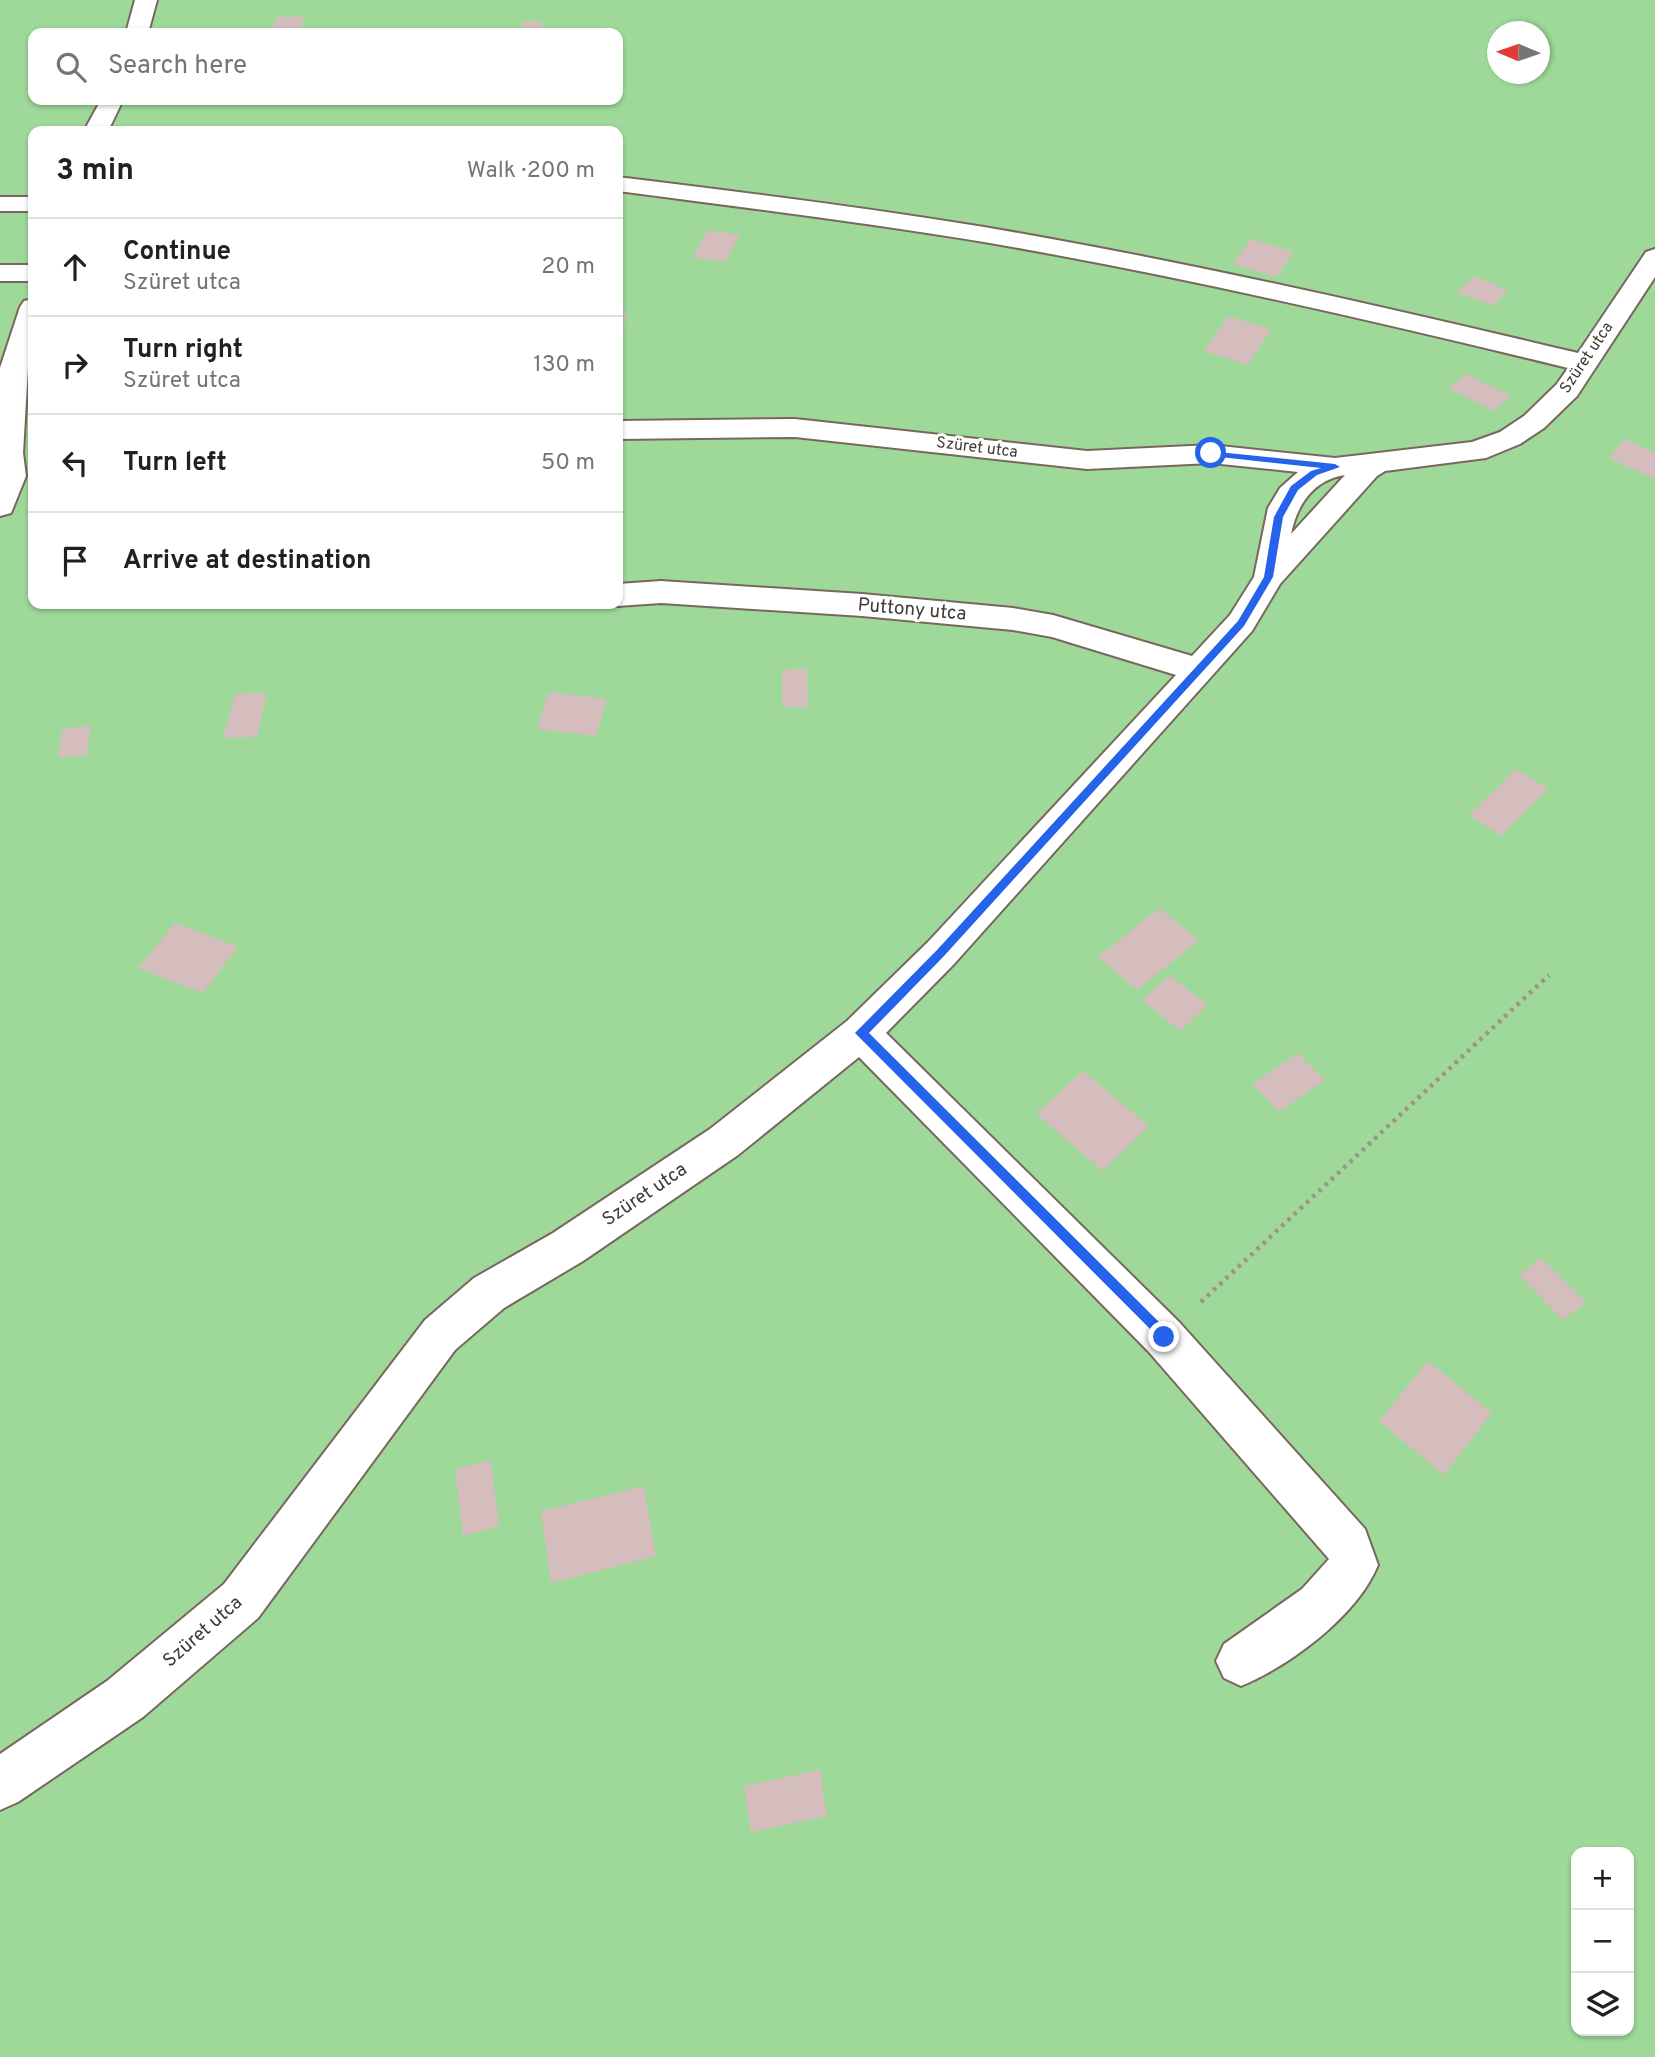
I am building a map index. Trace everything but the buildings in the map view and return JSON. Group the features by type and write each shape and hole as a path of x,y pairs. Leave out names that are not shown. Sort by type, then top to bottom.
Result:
{"street":[{"path":"138,28 146,0"},
{"path":"99,126 109,105"},
{"path":"623,185 901,221 1146,265 1583,363"},
{"path":"0,204 28,204"},
{"name":"Szüret utca","path":"1269,577 1279,517 1294,488 1314,473 1335,467 1476,451 1510,438 1554,404 1567,390 1655,257"},
{"path":"0,272 28,273"},
{"path":"0,506 11,476 14,453 14,368 28,323"},
{"name":"Szüret utca","path":"623,430 795,428 1087,460 1211,453 1335,467"},
{"name":"Szüret utca","path":"0,1784 125,1699 241,1601 440,1335 489,1293 568,1247 724,1142 861,1033 940,953 1199,670 1241,623 1269,577 1367,468 1378,462"},
{"name":"Puttony utca","path":"623,595 661,592 862,605 1013,619 1054,626 1199,670"},
{"path":"861,1033 1164,1337 1348,1546 1354,1565 1345,1582 1301,1619 1241,1661"}],"path":[{"path":"1164,1337 1549,975"}],"green space":[{"path":"0,0 1655,0 1655,2057 0,2057"}],"route":[{"path":"1164,1337 861,1033 940,953 1241,623 1269,577 1279,517 1294,488 1314,473 1335,467 1211,453"}]}
